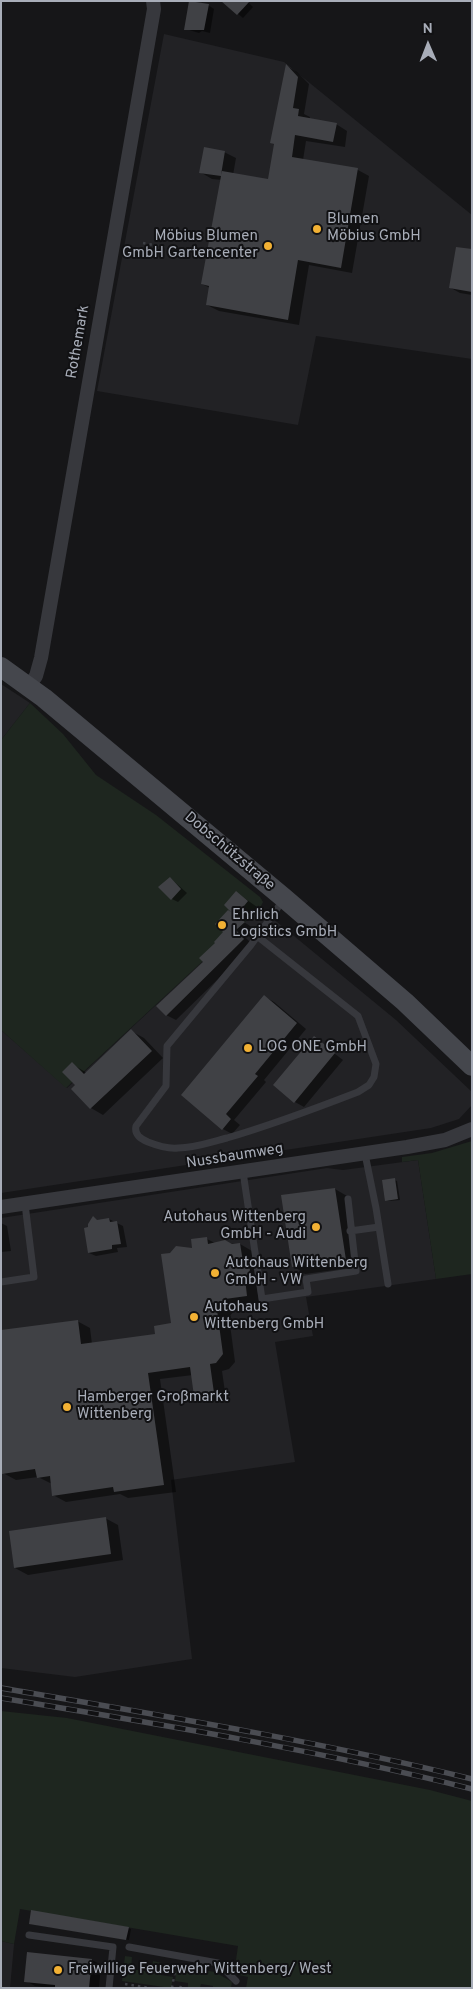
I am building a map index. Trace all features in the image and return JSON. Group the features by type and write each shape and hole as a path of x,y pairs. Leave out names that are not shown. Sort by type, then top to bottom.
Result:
{"street":[{"name":"Rothemark","path":"29,686 36,676 41,658 152,18 153,1"},
{"name":"Dobschützstraße","path":"1,667 29,686 284,898 398,996 472,1066"},
{"name":"Nussbaumweg","path":"1,1207 429,1144 472,1129"}],"lane":[{"path":"257,936 358,1016 376,1064 374,1076 369,1085 358,1092 270,1126 194,1147 157,1146 137,1136 136,1126 166,1086 167,1046 257,936 284,898"},
{"path":"365,1154 388,1284"},
{"path":"243,1172 262,1299 308,1292 306,1279 356,1271 350,1231 348,1199"},
{"path":"1,1282 34,1277 25,1204"},
{"path":"350,1231 379,1227"},
{"path":"29,1935 113,1947 109,1988"},
{"path":"129,1948 218,1963 236,1981"}],"path":[{"path":"143,243 178,250"},
{"path":"172,1988 177,1956"},
{"path":"125,1984 150,1988"}],"shaded area":[{"path":"164,34 284,62 472,215 472,359 316,336 298,425 97,391"},
{"path":"1,684 30,703 1,740"},
{"path":"30,703 63,734 96,775 156,815 260,897 263,902 260,908 66,1088 1,1030 1,740"},
{"path":"260,908 396,1020 472,1092 472,1105 459,1119 431,1128 1,1193 1,1030 67,1088"},
{"path":"472,1141 472,1274 436,1279 418,1160 402,1162 402,1157 432,1153"},
{"path":"418,1160 436,1279 306,1297 313,1336 275,1342 295,1462 171,1480 192,1659 75,1677 1,1668 1,1218 327,1168 343,1170"},
{"path":"1,1711 67,1718 430,1790 472,1801 472,1988 246,1988 248,1977 234,1974 238,1946 20,1909 14,1944 1,1941"},
{"path":"1,1941 14,1944 10,1988 1,1988"},
{"path":"125,1956 132,1957 131,1969 151,1972 153,1961 162,1963 161,1975 173,1977 171,1988 122,1981"},
{"path":"177,1966 215,1972 232,1982 231,1988 213,1988 213,1986 201,1984 200,1988 188,1988 188,1983 175,1981"}],"building":[{"path":"189,1 209,4 204,30 184,30"},
{"path":"221,1 250,1 237,15"},
{"path":"286,64 298,77 293,108 299,109 298,116 337,123 333,142 295,135 292,157 358,168 341,268 298,260 288,320 206,305 209,286 201,284 221,176 199,173 204,147 225,151 221,175 222,171 268,179 274,144 270,143"},
{"path":"456,247 472,249 472,292 449,288"},
{"path":"170,877 181,889 171,900 158,887"},
{"path":"236,891 248,901 236,916 245,922 236,930 244,939 166,1016 156,1006 203,962 199,958 215,943 223,932 215,924 228,910 231,912 224,905"},
{"name":"LOG ONE GmbH","path":"264,995 297,1023 255,1074 258,1076 226,1114 231,1119 222,1130 181,1095"},
{"path":"131,1029 152,1051 90,1109 71,1089 75,1085 62,1072 72,1062 84,1074"},
{"name":"LOG ONE GmbH","path":"314,1036 335,1053 294,1103 273,1085"},
{"path":"395,1178 398,1199 385,1201 382,1180"},
{"path":"335,1188 346,1260 292,1267 281,1195"},
{"path":"93,1216 97,1220 109,1218 110,1222 117,1221 121,1244 112,1245 112,1249 88,1253 84,1228 88,1227"},
{"path":"207,1237 208,1244 225,1240 232,1244 240,1243 243,1262 248,1265 250,1270 245,1278 247,1296 225,1299 217,1310 223,1354 216,1363 210,1364 214,1393 194,1396 190,1367 148,1373 164,1485 114,1492 113,1487 52,1496 50,1476 37,1478 35,1469 2,1474 1,1330 78,1320 81,1344 155,1334 154,1326 171,1323 161,1254 170,1253 176,1246 192,1248 191,1239"},
{"path":"106,1517 111,1554 14,1568 9,1531"},
{"path":"31,1910 129,1927 126,1940 29,1924"},
{"name":"Freiwillige Feuerwehr Wittenberg/ West","path":"27,1952 92,1959 89,1988 55,1988 55,1985 24,1982"}],"railway":[{"path":"1,1688 297,1741 472,1779"},
{"path":"1,1698 297,1750 472,1789"}],"place":[{"name":"Blumen Möbius GmbH","path":"317,229"},
{"name":"Möbius Blumen GmbH Gartencenter","path":"268,246"},
{"name":"Ehrlich Logistics GmbH","path":"222,925"},
{"name":"LOG ONE GmbH","path":"248,1048"},
{"name":"Autohaus Wittenberg GmbH - Audi","path":"316,1227"},
{"name":"Autohaus Wittenberg GmbH - VW","path":"215,1273"},
{"name":"Autohaus Wittenberg GmbH","path":"194,1317"},
{"name":"Hamberger Großmarkt Wittenberg","path":"67,1407"},
{"name":"Freiwillige Feuerwehr Wittenberg/ West","path":"58,1970"}]}
